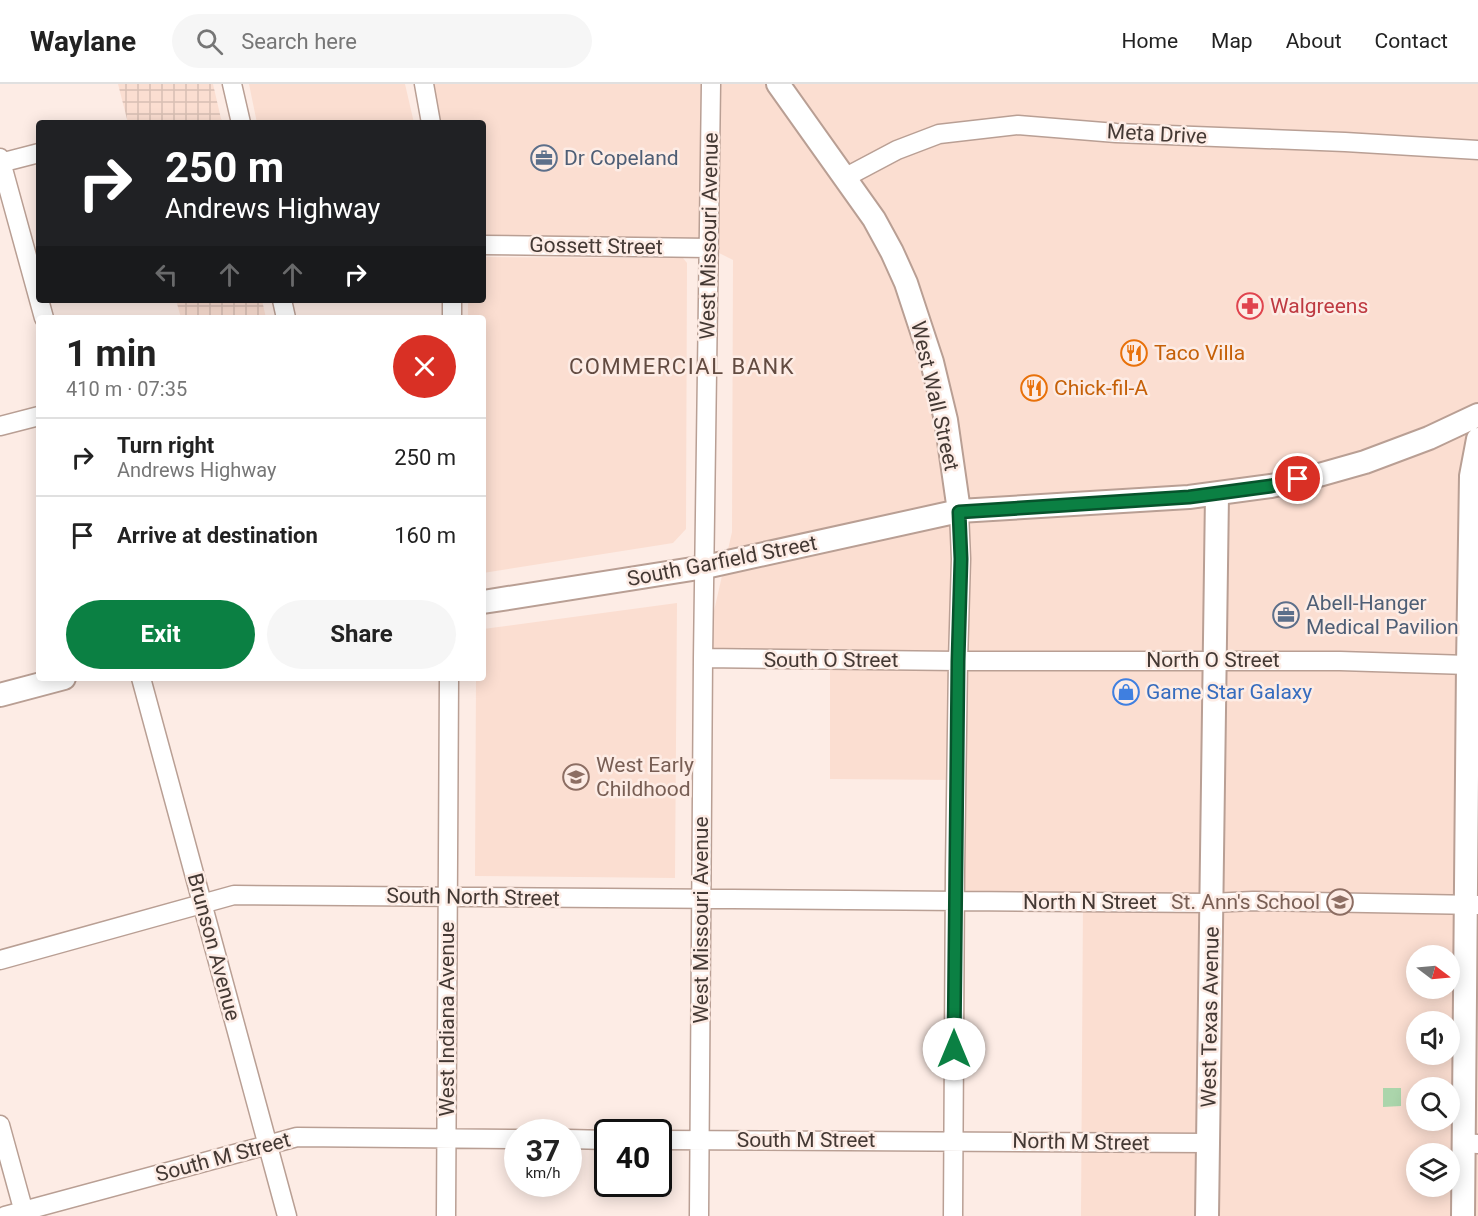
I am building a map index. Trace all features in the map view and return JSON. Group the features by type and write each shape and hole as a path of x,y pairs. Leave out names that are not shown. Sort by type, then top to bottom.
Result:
{"main road":[{"name":"West Wall Street","path":"778,84 874,219 906,284 938,386 951,453 959,512"},
{"name":"South Garfield Street","path":"486,602 705,567 959,512 1171,499 1284,483 1365,462 1429,438 1478,415"},
{"path":"1463,1216 1470,1144 1472,905 1468,665 1471,476 1478,439"},
{"name":"West Texas Avenue","path":"1207,1216 1217,494"},
{"path":"0,695 53,681"}],"street":[{"path":"232,84 240,120"},
{"path":"424,84 430,120"},
{"name":"West Missouri Avenue","path":"699,1216 703,658 711,84"},
{"name":"Meta Drive","path":"846,177 897,150 939,134 1018,125 1116,133 1478,150"},
{"path":"36,154 0,162 36,290"},
{"name":"Gossett Street","path":"486,245 709,248"},
{"path":"0,426 36,417"},
{"name":"West Wall Street","path":"953,1216 955,902 961,559 959,512"},
{"name":"South O Street","path":"703,658 958,661"},
{"name":"North O Street","path":"958,661 1340,661 1468,665"},
{"name":"Brunson Avenue","path":"142,681 287,1216"},
{"name":"West Indiana Avenue","path":"446,1216 449,681"},
{"name":"South North Street","path":"0,960 234,895 955,902"},
{"name":"North N Street","path":"955,902 1211,903 1252,901 1472,905"},
{"path":"0,1125 24,1214"},
{"name":"South M Street","path":"5,1216 24,1214 297,1137 504,1139"},
{"name":"South M Street","path":"672,1140 953,1141"},
{"name":"North M Street","path":"953,1141 1208,1143"}],"shaded area":[{"path":"118,84 213,84 221,120 127,120"},
{"path":"249,84 405,84 413,120 256,120"},
{"path":"423,84 1478,84 1478,1216 1081,1216 1083,902 955,900 956,780 830,779 830,660 703,659 732,532 733,260 709,248 486,245 486,120 429,120"},
{"path":"486,257 683,258 687,263 686,529 673,543 486,573 486,315 468,315 468,303 486,303"},
{"path":"177,303 263,303 265,315 180,315"},
{"name":"West Early Childhood","path":"677,603 675,878 475,876 476,681 486,681 486,629"}],"green space":[{"path":"1383,1088 1401,1088 1401,1106 1383,1107"}],"place":[{"name":"Dr Copeland","path":"544,158"},
{"name":"Walgreens","path":"1250,306"},
{"name":"Taco Villa","path":"1134,353"},
{"name":"Chick-fil-A","path":"1034,388"},
{"name":"Abell-Hanger Medical Pavilion","path":"1286,615"},
{"name":"Game Star Galaxy","path":"1126,692"},
{"name":"West Early Childhood","path":"576,777"},
{"name":"St. Ann's School","path":"1340,902"}],"district":[{"name":"COMMERCIAL BANK","path":"682,366"}],"route":[{"path":"954,1049 961,559 959,512 1171,499 1271,486 1298,479"}]}
